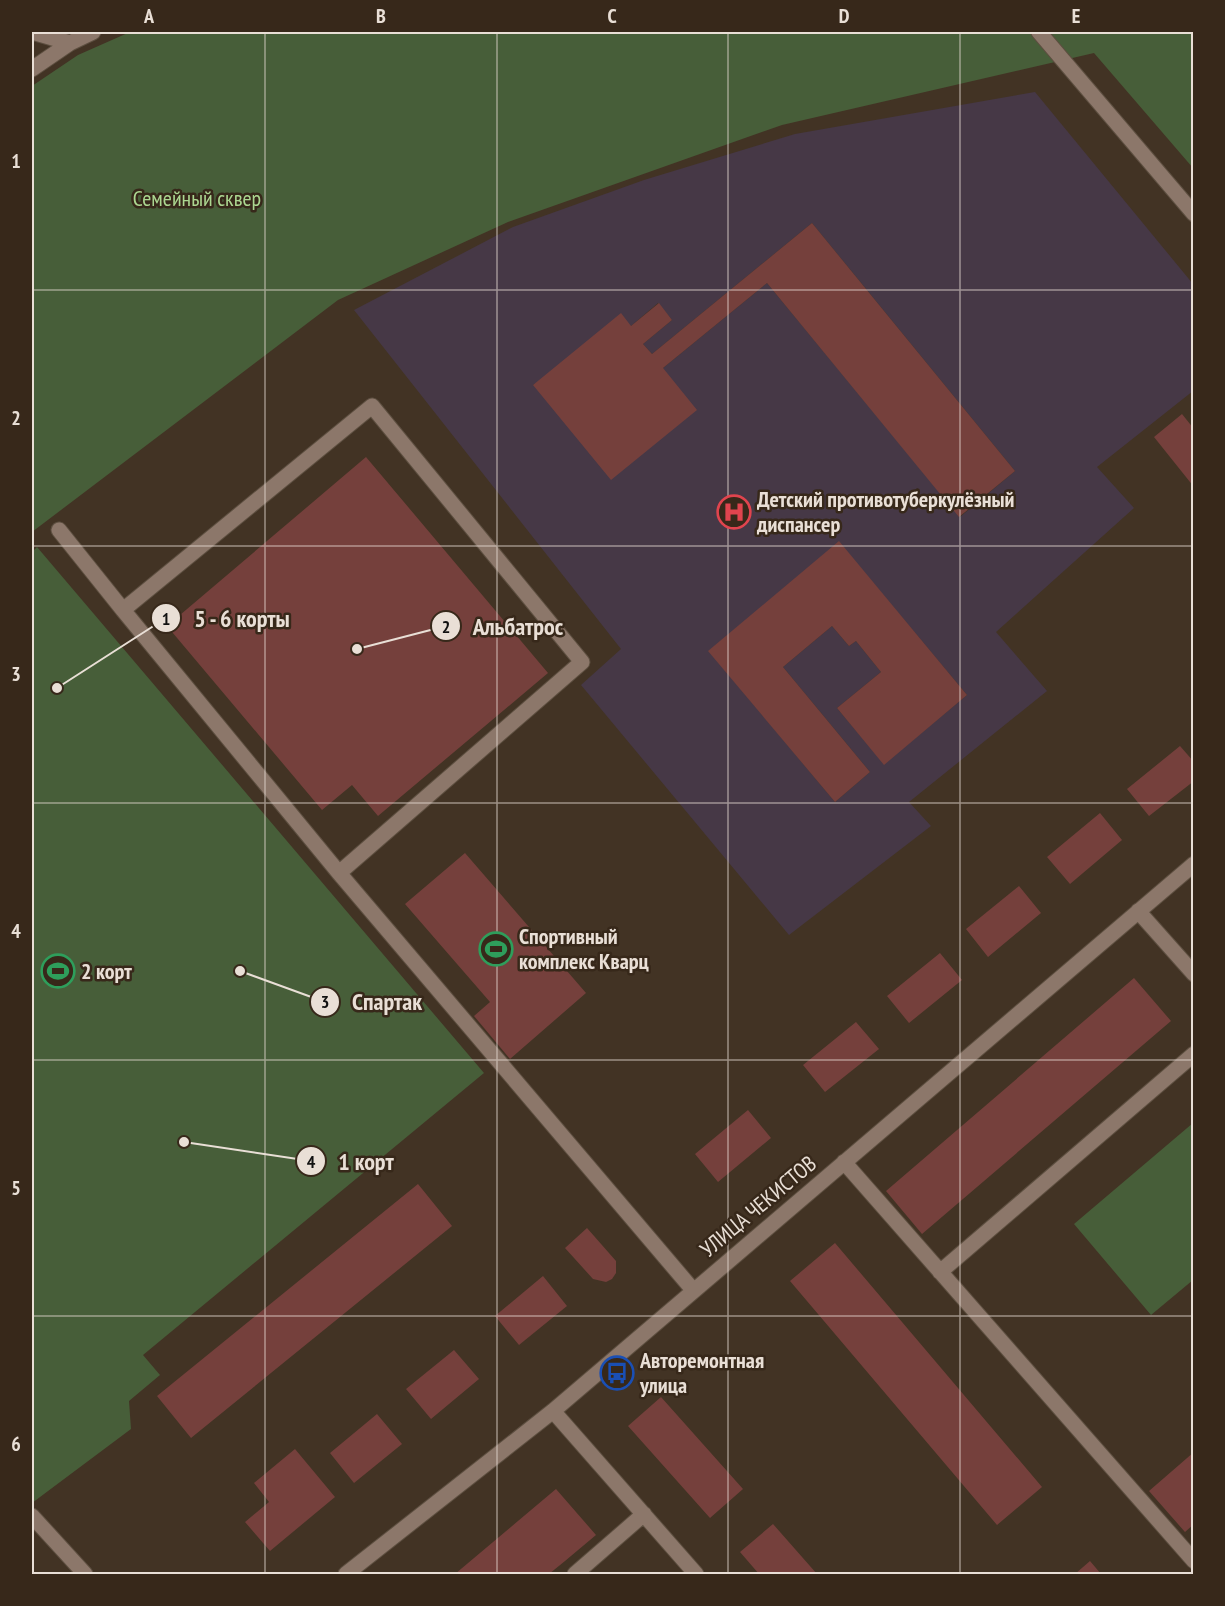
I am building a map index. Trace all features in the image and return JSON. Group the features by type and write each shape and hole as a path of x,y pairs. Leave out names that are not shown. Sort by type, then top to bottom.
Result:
{"street":[{"path":"32,32 70,43"},
{"path":"32,69 70,43 93,32"},
{"path":"1039,32 1194,214"},
{"path":"123,610 372,406 575,653 582,662 339,873"},
{"path":"59,530 339,873 693,1290"},
{"name":"УЛИЦА ЧЕКИСТОВ","path":"346,1575 553,1411 1194,864"},
{"path":"1138,911 1194,974"},
{"path":"940,1272 1194,1054"},
{"path":"844,1162 1194,1562"},
{"path":"553,1411 696,1575"},
{"path":"575,1575 644,1514"},
{"path":"32,1516 85,1575"}],"shaded area":[{"name":"Детский противотуберкулёзный диспансер","path":"1035,92 1193,284 1193,391 1097,467 1134,508 996,632 1047,691 909,802 931,826 789,935 581,685 621,649 354,310 513,227 644,180 795,134","holes":["812,223 1015,471 960,517 767,283 663,368 533,385 631,326 658,303 672,320 643,344 652,354","839,542 967,695 884,764 837,708 881,672 856,641 849,646 832,626 783,667 870,772 835,802 709,651"]}],"green space":[{"name":"Семейный сквер","path":"130,32 1193,32 1193,168 1094,53 782,125 508,222 338,300 32,532 32,86 78,55"},
{"path":"37,547 484,1073 143,1355 160,1375 129,1401 131,1429 32,1503 32,552"},
{"path":"1193,1123 1193,1280 1151,1315 1074,1224"}],"building":[{"path":"812,223 1015,471 959,517 767,283 663,368 697,410 611,480 533,385 621,313 631,326 659,303 672,320 643,344 652,354"},
{"path":"1182,414 1194,429 1194,487 1154,437"},
{"path":"366,457 548,673 378,816 352,785 322,810 167,626"},
{"path":"839,541 967,695 884,765 837,708 881,672 856,641 849,646 832,626 783,667 870,772 835,802 708,651"},
{"path":"1180,746 1194,762 1194,781 1149,816 1127,789"},
{"path":"1100,813 1122,840 1070,884 1047,857"},
{"name":"Спортивный комплекс Кварц","path":"465,853 586,993 510,1059 474,1016 490,1002 405,904"},
{"path":"1019,886 1041,913 988,957 966,929"},
{"path":"940,953 962,980 909,1023 887,996"},
{"path":"1134,978 1171,1021 922,1234 886,1191"},
{"path":"856,1022 879,1049 825,1092 803,1065"},
{"path":"748,1110 771,1138 718,1182 695,1154"},
{"path":"418,1184 452,1226 191,1438 157,1396"},
{"path":"587,1228 616,1261 616,1273 606,1282 593,1279 565,1248"},
{"path":"835,1243 1042,1487 997,1525 790,1281"},
{"path":"543,1276 567,1306 519,1345 495,1316"},
{"path":"454,1350 479,1379 431,1419 406,1389"},
{"path":"661,1397 743,1489 710,1518 628,1426"},
{"path":"377,1414 402,1444 354,1483 330,1453"},
{"path":"295,1449 335,1497 270,1551 245,1522 269,1502 254,1483"},
{"path":"1194,1452 1194,1524 1185,1532 1149,1491"},
{"path":"556,1489 596,1535 549,1574 455,1574"},
{"path":"773,1524 817,1574 759,1574 740,1552"},
{"path":"1090,1561 1101,1574 1075,1574"}],"place":[{"name":"Детский противотуберкулёзный диспансер","path":"734,512"},
{"name":"Альбатрос","path":"357,649"},
{"name":"5 - 6 корты","path":"57,688"},
{"name":"Спортивный комплекс Кварц","path":"496,949"},
{"name":"2 корт","path":"58,971"},
{"name":"Спартак","path":"240,971"},
{"name":"1 корт","path":"184,1142"},
{"name":"Авторемонтная улица","path":"617,1373"}]}
